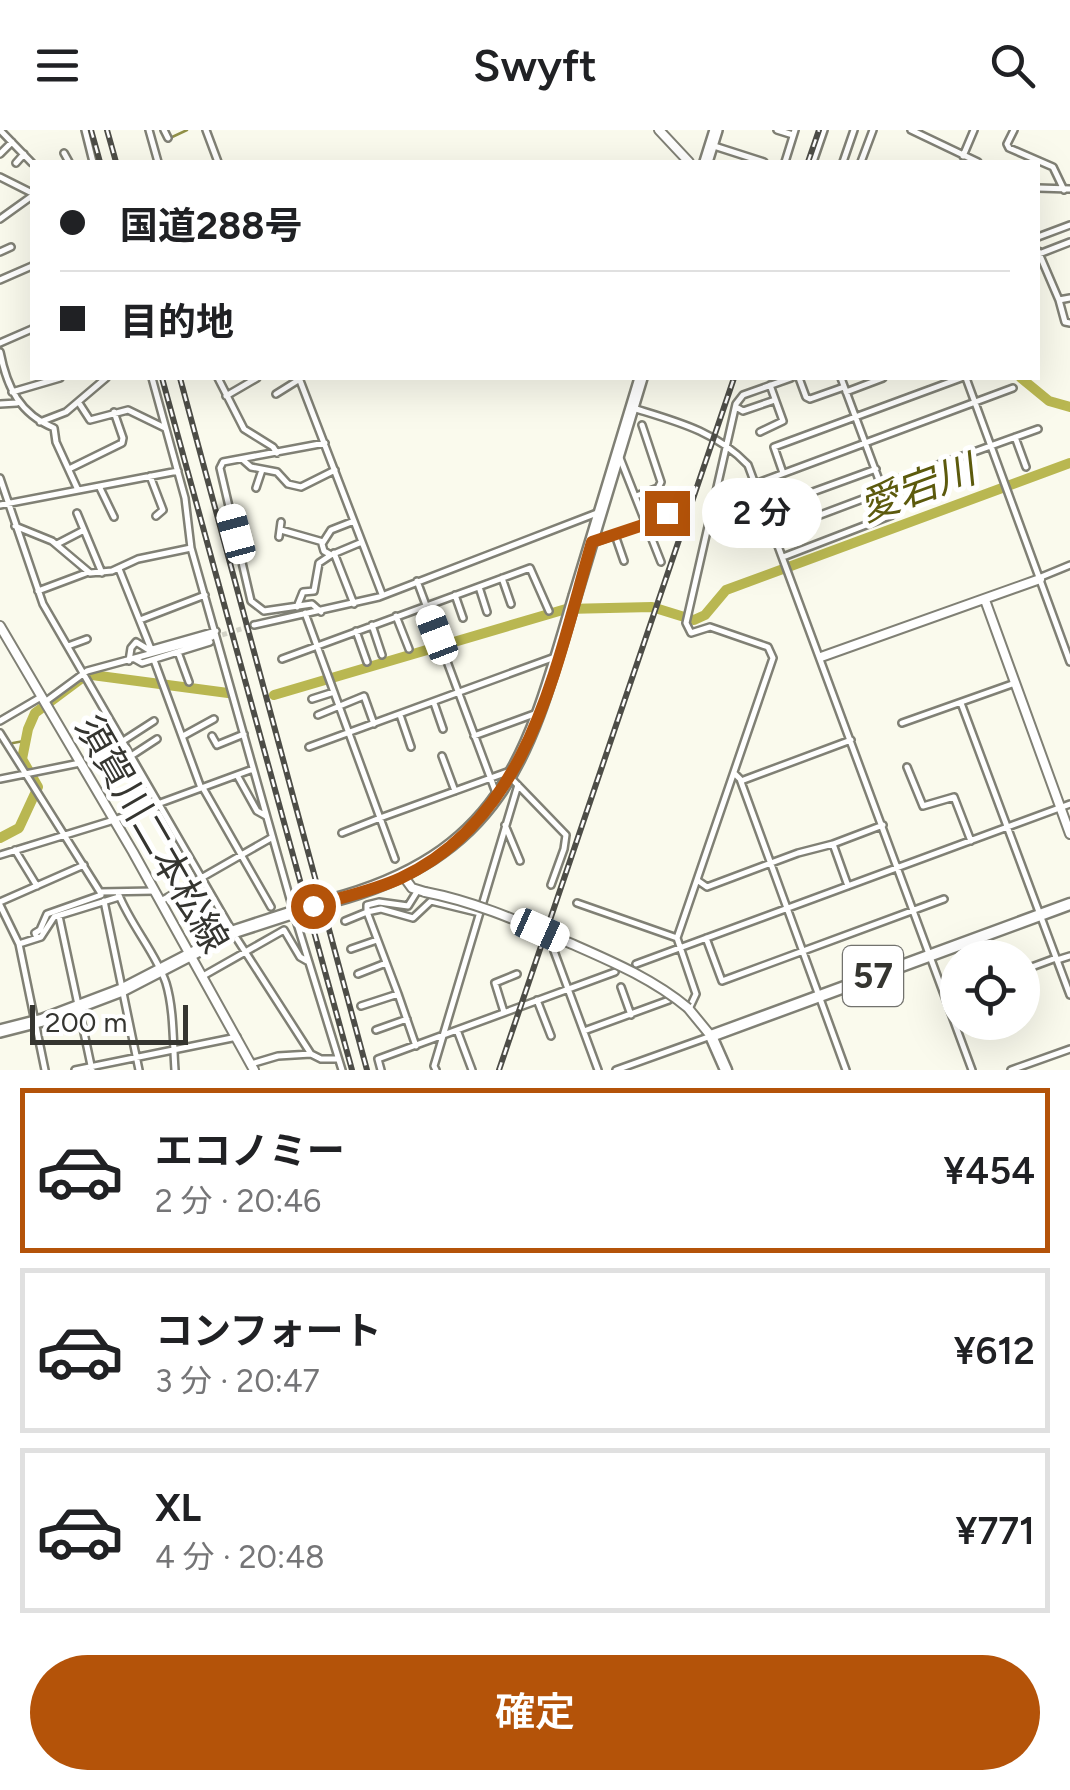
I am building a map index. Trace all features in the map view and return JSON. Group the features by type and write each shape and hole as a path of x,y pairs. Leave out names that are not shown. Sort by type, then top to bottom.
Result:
{"highway":[{"path":"707,160 716,130"},
{"path":"0,1031 78,1008 122,990 250,925 404,877 450,846 514,777 540,713 641,380"}],"main road":[{"name":"57","path":"711,1036 1070,904"},
{"path":"711,1036 726,1070"}],"street":[{"path":"0,130 30,160"},
{"path":"84,130 93,160"},
{"path":"149,130 157,160"},
{"path":"164,130 168,138"},
{"path":"206,130 217,160"},
{"path":"659,130 686,160"},
{"path":"777,130 794,133 786,160"},
{"path":"814,160 824,130"},
{"path":"843,160 854,130"},
{"path":"862,160 873,130"},
{"path":"911,130 973,160"},
{"path":"963,156 974,130"},
{"path":"1014,130 1009,148 1037,160"},
{"path":"0,154 12,142"},
{"path":"711,145 758,160"},
{"path":"64,152 68,160"},
{"path":"16,163 24,154"},
{"path":"1040,161 1053,167 1067,190"},
{"path":"0,177 30,194"},
{"path":"1040,188 1067,190"},
{"path":"0,219 30,196"},
{"path":"1040,235 1070,225"},
{"path":"1040,251 1070,242"},
{"path":"0,252 10,247"},
{"path":"1040,257 1065,322 1070,323"},
{"path":"0,280 30,267"},
{"path":"1059,300 1070,298"},
{"path":"0,343 30,331"},
{"path":"0,352 18,403 40,422 54,428 78,490"},
{"path":"12,392 53,380"},
{"path":"40,422 60,416 104,380"},
{"path":"153,380 190,523 191,548 292,906"},
{"path":"221,380 244,429 277,453"},
{"path":"226,396 253,380"},
{"path":"276,394 296,380"},
{"path":"300,380 382,595"},
{"path":"689,1008 696,994 677,938 773,654 768,647 710,627 694,633 686,628 735,406 743,395 788,380"},
{"path":"796,380 810,399 876,380"},
{"path":"783,558 891,516 842,380"},
{"path":"783,473 774,448 958,380"},
{"path":"965,380 1070,662"},
{"path":"760,432 783,421 770,385"},
{"path":"755,484 1013,388"},
{"path":"735,406 744,411 775,400"},
{"path":"0,404 18,403"},
{"path":"79,403 90,420 128,410 166,428"},
{"path":"632,408 690,425 726,446 746,464 940,982"},
{"path":"69,469 122,443 114,412"},
{"path":"636,496 658,488 661,482 642,425"},
{"path":"774,532 1038,429"},
{"path":"1015,438 1026,467"},
{"path":"321,612 314,604 264,611 250,597 220,468 224,462 325,443"},
{"path":"618,456 661,562"},
{"path":"242,459 248,465 277,472 288,484 305,487 335,470"},
{"path":"765,509 876,468"},
{"path":"256,488 262,470"},
{"path":"0,505 178,471"},
{"path":"150,476 164,510 156,516"},
{"path":"0,478 38,591 230,927"},
{"path":"99,486 114,517"},
{"path":"592,542 667,516 658,488"},
{"path":"77,513 102,573"},
{"path":"254,626 382,595 600,513"},
{"path":"354,521 331,530 324,542 324,551 333,554 354,604"},
{"path":"282,522 280,533 324,542"},
{"path":"15,526 56,544 88,572"},
{"path":"56,544 84,530"},
{"path":"615,535 624,561"},
{"path":"297,607 303,592 314,592 319,564 362,542"},
{"path":"38,591 88,572 102,573 134,560 191,548"},
{"path":"821,657 985,600 1070,565"},
{"path":"119,569 202,788 271,907"},
{"path":"282,659 532,569 548,611"},
{"path":"502,578 511,604"},
{"path":"416,581 497,796"},
{"path":"478,587 487,612"},
{"path":"140,620 205,595"},
{"path":"455,595 463,618"},
{"path":"985,600 1065,806 1070,834"},
{"path":"304,613 396,859"},
{"path":"396,616 409,650"},
{"path":"372,625 382,654"},
{"name":"須賀川二本松線","path":"0,626 155,891 252,1067"},
{"path":"356,631 367,662"},
{"path":"132,660 131,648 136,642 151,653 178,652 215,636"},
{"path":"0,721 43,700 84,673 215,636"},
{"path":"68,646 86,640"},
{"path":"178,652 189,682"},
{"path":"310,747 557,658"},
{"path":"902,723 1015,683"},
{"path":"312,699 334,692"},
{"path":"318,715 364,696 374,724"},
{"path":"434,703 443,730"},
{"path":"961,703 1070,995"},
{"path":"474,736 540,713"},
{"path":"400,715 411,747"},
{"path":"183,736 214,719"},
{"path":"123,741 154,721"},
{"path":"0,733 104,897 139,1070"},
{"path":"212,736 217,745 244,734"},
{"path":"131,756 157,739"},
{"path":"741,782 851,740"},
{"path":"442,756 455,790"},
{"path":"0,779 80,763"},
{"path":"907,767 923,806 954,797 971,841"},
{"path":"0,854 114,820 254,769"},
{"path":"734,773 741,782 789,908 846,1070"},
{"path":"238,775 257,811 266,816"},
{"path":"342,832 490,778 514,777"},
{"path":"434,1069 505,825 514,777"},
{"path":"514,777 566,836 550,885"},
{"path":"636,964 1065,806"},
{"path":"505,825 520,861"},
{"path":"698,880 706,887 882,825"},
{"path":"160,901 272,838"},
{"path":"833,844 848,886"},
{"path":"15,850 37,886"},
{"path":"45,1070 19,944 0,904 84,865"},
{"path":"404,877 421,891 479,904 650,980 689,1008 711,1036 616,1070"},
{"path":"37,938 47,914 104,897 155,891"},
{"path":"416,1046 366,912 367,905 379,902 408,906 421,891"},
{"path":"119,895 168,988 174,1070"},
{"path":"19,944 44,935 51,920 104,897"},
{"path":"706,938 722,981 944,899"},
{"path":"345,922 378,908 414,918 431,901 480,913"},
{"path":"577,903 677,938"},
{"path":"59,916 92,1068"},
{"path":"296,917 339,1070"},
{"path":"202,977 284,930 300,957 307,961"},
{"path":"236,939 311,1054"},
{"path":"352,949 377,940"},
{"path":"554,951 598,1070"},
{"path":"1040,964 1070,956"},
{"path":"358,974 386,963"},
{"path":"381,1070 378,1059 615,972"},
{"path":"504,1012 496,983 518,974"},
{"path":"620,987 631,1015"},
{"path":"361,1006 398,994"},
{"path":"537,1000 551,1036"},
{"path":"584,1032 669,1000"},
{"path":"376,1030 407,1019"},
{"path":"457,1030 472,1070"},
{"path":"75,1070 237,1037"},
{"path":"961,1040 972,1070"},
{"path":"1011,1070 1070,1049"},
{"path":"252,1067 278,1056 311,1054 338,1059"}],"waterway":[{"path":"170,138 187,130"},
{"path":"1023,380 1049,401 1070,407"},
{"name":"愛宕川","path":"274,695 566,609 652,607 694,620 705,615 726,590 1070,463"},
{"name":"愛宕川","path":"0,838 19,828 38,787 22,759 35,713 82,678 92,675 228,693"},
{"path":"13,743 24,741"}],"tunnel":[{"path":"215,637 254,625"}],"railway":[{"path":"91,130 99,160"},
{"path":"107,130 115,160"},
{"path":"809,160 819,130"},
{"path":"163,380 352,1070"},
{"path":"181,380 367,1070"},
{"path":"499,1070 733,380"}],"route":[{"path":"313,906 404,877 440,853 483,813 515,770 532,737 592,542 664,518 667,513"}]}
